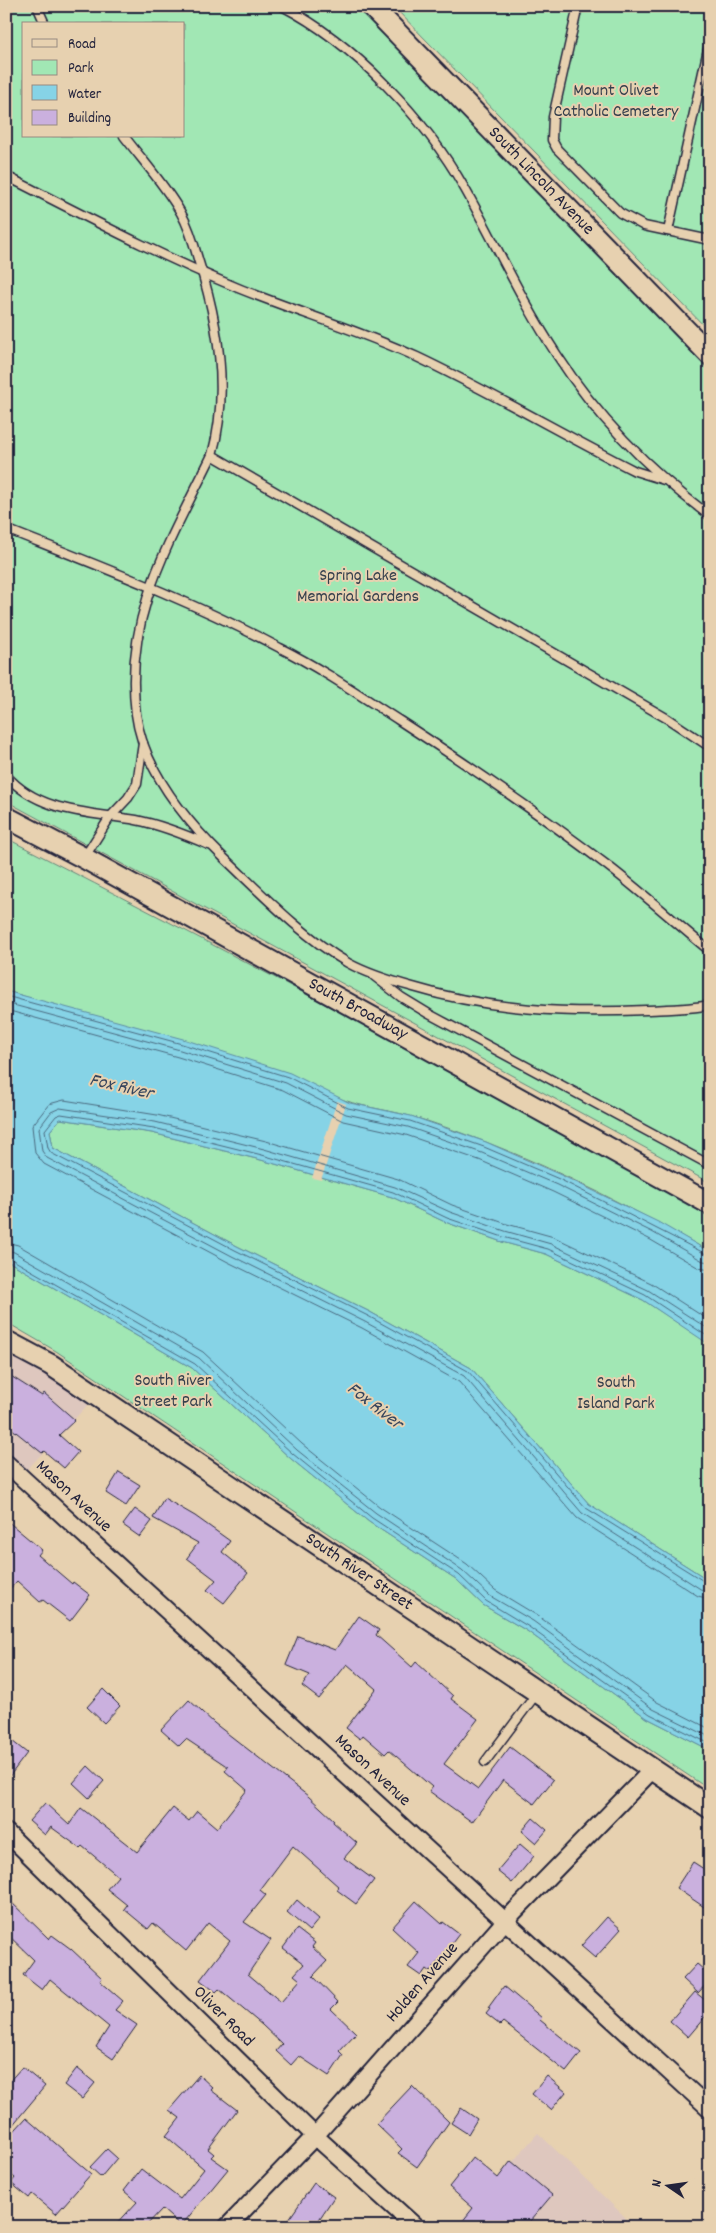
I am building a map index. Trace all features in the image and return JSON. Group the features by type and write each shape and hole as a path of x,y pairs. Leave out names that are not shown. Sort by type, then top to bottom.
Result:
{"street":[{"name":"South Lincoln Avenue","path":"371,6 710,355"},
{"name":"South Broadway","path":"6,817 84,858 710,1204"},
{"name":"South River Street","path":"6,1341 51,1365 710,1808"},
{"name":"Mason Avenue","path":"6,1463 710,2109"},
{"name":"Holden Avenue","path":"227,2227 315,2136 505,1920 653,1769"},
{"name":"Oliver Road","path":"6,1832 315,2136 416,2227"}],"lane":[{"path":"37,6 43,22"},
{"path":"282,6 303,17 359,61 420,123 465,189 496,250 556,354 592,404 664,480 710,516"},
{"path":"578,6 553,117 552,140 562,157 620,213 644,226 710,240"},
{"path":"668,231 710,40"},
{"path":"126,138 166,189 182,214 202,272 215,326 220,378 218,433 212,454 150,586 141,616 134,665 136,716 151,761 166,789 211,846 302,930 348,963 369,972 442,996 534,1010 578,1013 710,1005"},
{"path":"6,176 93,222 238,288 355,330 418,358 618,462 664,480"},
{"path":"212,454 325,522 668,719 710,747"},
{"path":"6,529 150,586 282,648 340,682 439,746 556,827 610,868 710,951"},
{"path":"84,858 110,817 128,798 137,784 143,739"},
{"path":"6,775 24,792 58,807 110,817 138,820 211,846"},
{"path":"369,972 400,997 429,1014 710,1165"},
{"path":"485,1762 538,1692"}],"shaded area":[{"path":"6,1345 94,1398 23,1474 6,1458"},
{"path":"710,2058 710,2101 699,2090"},
{"path":"538,2133 626,2218 618,2227 455,2227"}],"green space":[{"name":"Spring Lake Memorial Gardens","path":"6,6 356,6 710,371 710,1183 6,801"},
{"name":"Mount Olivet Catholic Cemetery","path":"393,6 710,6 710,332"},
{"path":"6,838 360,1023 710,1214 710,1252 600,1193 486,1142 420,1119 352,1103 93,1016 6,991"},
{"name":"South Island Park","path":"60,1119 152,1133 261,1160 392,1197 445,1222 502,1242 546,1254 643,1300 704,1340 710,1345 710,1581 589,1504 471,1368 370,1312 237,1246 53,1148 50,1131"},
{"name":"South River Street Park","path":"6,1260 192,1368 290,1458 369,1522 456,1579 483,1605 527,1631 647,1718 710,1750 710,1790 56,1351 6,1322"}],"water":[{"name":"Fox River","path":"6,991 183,1039 290,1073 350,1103 411,1116 486,1142 561,1175 658,1222 710,1252 710,1345 643,1300 546,1254 502,1242 445,1222 392,1197 261,1160 152,1133 60,1119 50,1131 53,1148 237,1246 370,1312 471,1368 589,1504 710,1581 710,1750 647,1718 527,1631 483,1605 456,1579 369,1522 290,1458 192,1368 6,1260"}],"pier":[{"path":"337,1101 346,1104 321,1180 312,1178"}],"building":[{"path":"6,1373 42,1396 44,1393 75,1420 59,1435 78,1452 64,1468 6,1424"},
{"path":"119,1472 140,1485 126,1506 106,1493"},
{"path":"164,1498 195,1516 230,1541 222,1552 248,1573 224,1603 207,1590 216,1580 187,1558 198,1543 153,1518"},
{"path":"135,1509 152,1521 140,1537 123,1525"},
{"path":"6,1520 42,1550 38,1555 72,1584 73,1582 90,1595 70,1621 43,1600 40,1602 17,1581 6,1593"},
{"path":"359,1616 379,1630 376,1635 412,1667 416,1662 453,1696 451,1699 478,1719 444,1764 478,1789 510,1747 553,1780 534,1804 503,1780 472,1822 429,1791 432,1787 389,1750 385,1754 363,1735 360,1739 346,1728 376,1689 347,1664 319,1699 302,1686 310,1675 286,1665 298,1636 335,1650"},
{"path":"103,1689 120,1706 104,1723 87,1707"},
{"path":"189,1700 214,1723 308,1796 334,1820 333,1822 357,1843 344,1858 374,1880 356,1904 337,1890 339,1887 293,1846 260,1890 266,1895 244,1922 271,1940 248,1974 281,2002 300,1980 294,1975 304,1964 283,1948 297,1929 315,1943 312,1947 327,1961 313,1976 338,2002 331,2009 356,2033 339,2051 343,2055 329,2076 299,2056 291,2065 276,2051 282,2044 262,2025 219,1989 216,1992 200,1980 230,1941 208,1923 186,1951 153,1923 148,1929 124,1909 127,1905 107,1889 118,1876 82,1846 80,1848 51,1827 45,1835 29,1821 45,1803 69,1825 81,1808 137,1852 173,1808 189,1821 197,1811 217,1828 247,1790 225,1771 228,1767 186,1739 179,1746 161,1730"},
{"path":"12,1741 27,1753 6,1781 6,1748"},
{"path":"88,1766 104,1781 89,1798 73,1783"},
{"path":"533,1818 547,1830 536,1843 522,1831"},
{"path":"520,1844 534,1856 512,1883 497,1871"},
{"path":"693,1862 710,1873 710,1911 676,1888"},
{"path":"6,1897 49,1939 52,1935 71,1949 102,1978 100,1981 123,2001 115,2010 137,2025 113,2059 96,2047 109,2027 50,1979 42,1990 23,1975 34,1960 6,1933"},
{"path":"297,1900 319,1919 309,1931 287,1912"},
{"path":"416,1901 442,1924 443,1922 459,1934 430,1972 426,1969 421,1976 408,1967 419,1953 392,1928"},
{"path":"607,1917 621,1929 595,1958 581,1946"},
{"path":"697,1964 710,1975 710,1980 698,1993 683,1979"},
{"path":"504,1986 542,2018 540,2020 581,2053 566,2072 503,2022 500,2025 486,2014 490,2009 488,2008"},
{"path":"695,1992 710,2004 710,2011 688,2037 670,2021"},
{"path":"22,2067 45,2086 6,2133 6,2085"},
{"path":"77,2068 95,2083 82,2099 64,2085"},
{"path":"199,2075 213,2088 211,2090 237,2110 208,2149 214,2154 211,2157 228,2169 181,2226 162,2209 145,2227 114,2227 137,2202 124,2191 141,2169 180,2199 204,2169 166,2136 180,2118 169,2110"},
{"path":"547,2076 566,2092 551,2110 532,2094"},
{"path":"412,2086 449,2122 417,2167 398,2153 402,2149 376,2124"},
{"path":"461,2108 477,2119 468,2134 451,2123"},
{"path":"26,2118 91,2174 56,2214 32,2194 29,2198 11,2183 15,2178 6,2170 6,2140"},
{"path":"107,2149 117,2158 101,2177 90,2167"},
{"path":"473,2157 498,2178 511,2161 552,2195 525,2227 458,2227 473,2208 449,2187"},
{"path":"314,2183 334,2197 314,2227 301,2227 289,2219"}]}
